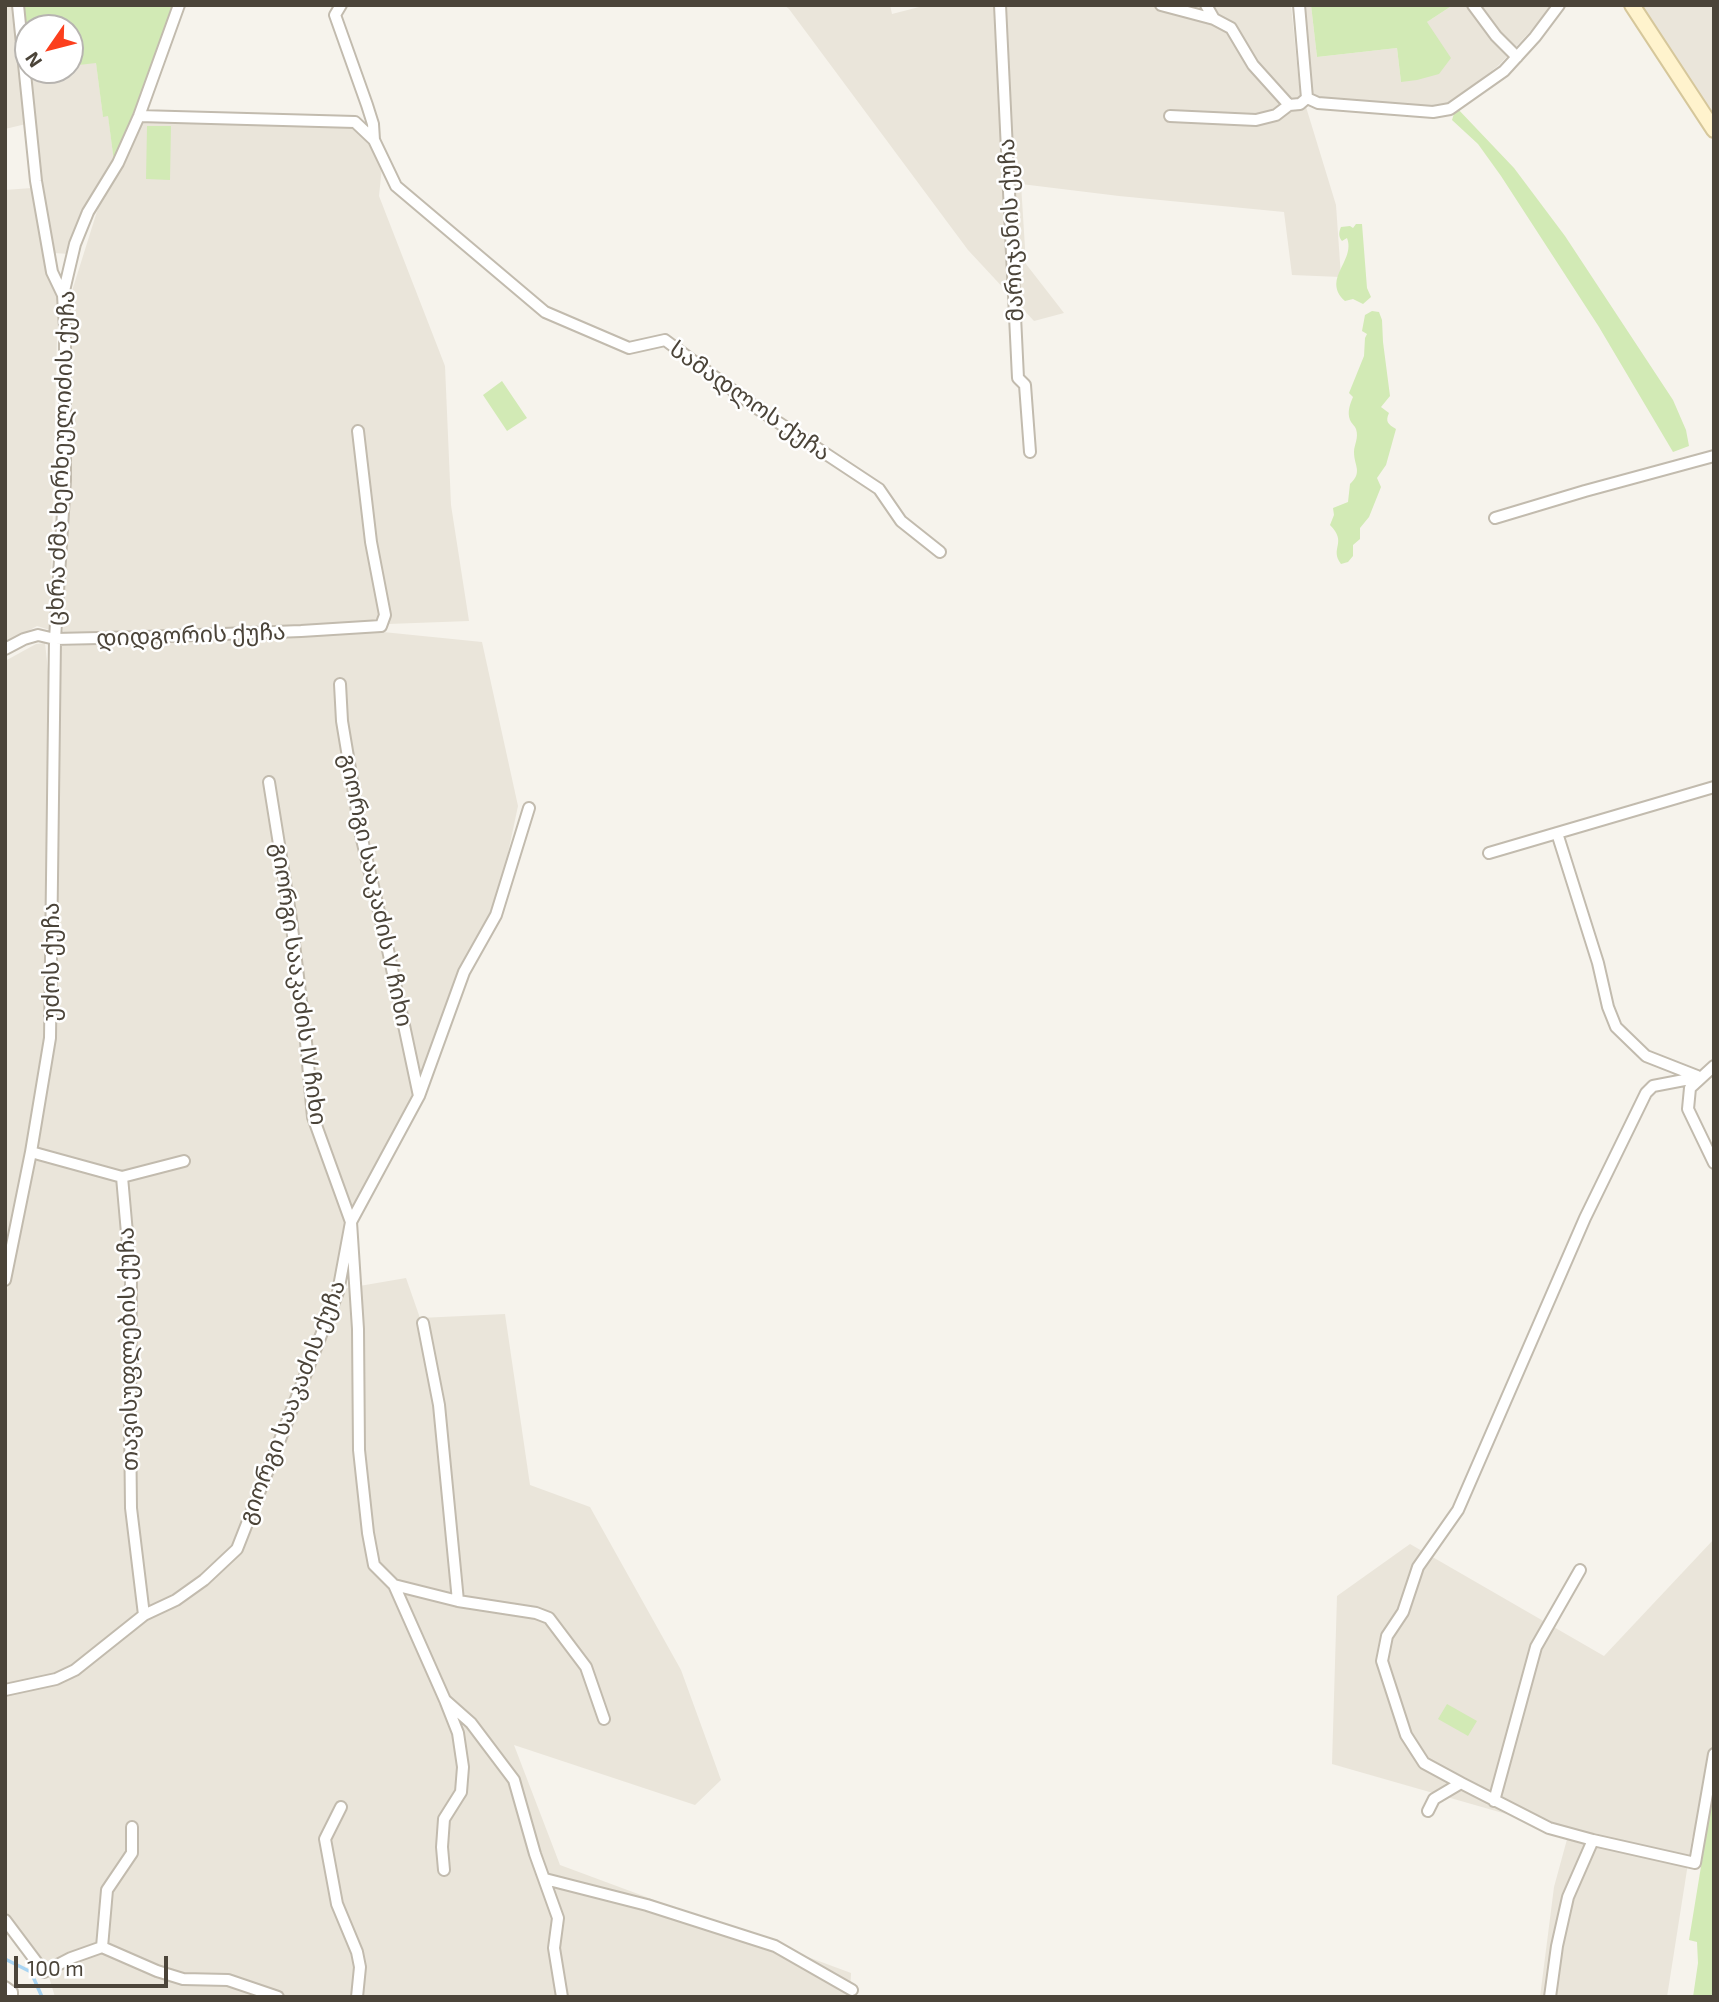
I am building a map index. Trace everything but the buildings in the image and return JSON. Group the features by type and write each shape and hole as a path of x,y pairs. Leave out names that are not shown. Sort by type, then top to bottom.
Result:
{"main road":[{"path":"1632,5 1714,130"}],"street":[{"path":"18,5 36,181 52,272 63,295"},
{"name":"ცხრა ძმა ხერხეულიძის ქუჩა","path":"55,639 65,480 63,295 75,244 88,212 118,163 139,116 179,5"},
{"name":"სამადლოს ქუჩა","path":"341,5 335,15 371,117 374,140 396,186 545,312 629,348 665,340 758,409 879,489 901,521 940,552"},
{"name":"მარიჯანის ქუჩა","path":"1000,5 1018,378 1025,385 1030,452"},
{"path":"1161,5 1214,19 1231,28 1253,65 1289,105"},
{"path":"1206,5 1214,19"},
{"path":"1299,5 1307,99"},
{"path":"1473,5 1496,36 1517,57"},
{"path":"1307,99 1318,103 1395,110 1433,112 1450,109 1504,71 1555,7"},
{"path":"1170,117 1256,120 1276,115 1289,105 1300,104 1307,99"},
{"path":"139,116 355,122 374,140"},
{"name":"დიდგორის ქუჩა","path":"5,649 38,635 55,639 301,631 381,625 385,615 371,542 358,431"},
{"path":"1495,518 1714,457"},
{"name":"უძოს ქუჩა","path":"5,1280 31,1152 50,1038 55,639"},
{"name":"გიორგი სააკაძის V ჩიხი","path":"340,684 342,721 361,835 419,1096"},
{"name":"გიორგი სააკაძის IV ჩიხი","path":"269,782 291,919 313,1116 351,1222"},
{"path":"1489,853 1714,787"},
{"name":"გიორგი სააკაძის ქუჩა","path":"5,1690 55,1679 75,1670 144,1615 176,1600 204,1580 237,1549 338,1292 351,1222 419,1096 464,972 496,915 529,808"},
{"path":"1557,833 1616,1027 1646,1056 1700,1077"},
{"path":"1714,1066 1690,1088 1688,1109 1714,1163"},
{"path":"1700,1077 1653,1086 1646,1093 1585,1218 1458,1510 1418,1567 1403,1612 1387,1636 1382,1661 1406,1735 1424,1763 1549,1828 1695,1863 1714,1754"},
{"path":"31,1152 122,1177 184,1161"},
{"name":"თავისუფლების ქუჩა","path":"122,1177 131,1278 131,1508 144,1615"},
{"path":"351,1222 358,1329 359,1450 374,1565 394,1585 445,1700 458,1733 463,1767 461,1792 444,1819 444,1870"},
{"path":"423,1323 439,1405 458,1601"},
{"path":"1494,1801 1536,1647 1580,1570"},
{"path":"394,1585 458,1601 536,1613 549,1618 586,1667 604,1719"},
{"path":"445,1700 471,1723 514,1780 535,1854 558,1918 554,1948 562,1997"},
{"path":"1428,1811 1434,1799 1461,1783"},
{"path":"341,1807 325,1839 337,1904 360,1966 357,1997"},
{"path":"102,1947 107,1890 132,1853 132,1827"},
{"path":"1550,1997 1557,1946 1569,1897 1593,1840"},
{"path":"545,1879 647,1905 775,1946 852,1990"},
{"path":"5,1920 44,1972 71,1958 102,1947 157,1971 183,1979 228,1980 278,1997"},
{"path":"5,1987 12,1992 12,1997"}],"shaded area":[{"path":"5,5 13,5 14,84 22,84 26,124 5,129"},
{"path":"784,5 890,5 892,14 927,5 1291,5 1299,84 1336,205 1341,277 1292,275 1284,212 1021,184 1026,264 1064,313 1034,321 968,250"},
{"path":"1305,5 1311,5 1317,57 1397,48 1401,82 1427,22 1453,5 1547,5 1550,10 1499,65 1454,101 1438,107 1414,107 1323,99 1314,95 1311,87"},
{"path":"1638,5 1714,5 1714,116 1652,26"},
{"path":"96,62 103,116 108,115 114,162 70,254 53,253 41,187 31,84 84,84 84,64"},
{"path":"142,122 353,124 361,130 382,167 379,196 445,366 451,505 469,621 66,636 63,631 72,291 99,205"},
{"path":"32,188 58,294 50,630 37,626 5,644 5,190"},
{"path":"383,632 482,642 518,806 498,900 413,1103 369,1183 268,1464 236,1543 202,1579 139,1613 71,1668 50,1677 5,1683 5,1301 52,1057 61,646"},
{"path":"45,643 51,698 47,1014 5,1261 5,661 36,644"},
{"path":"406,1278 420,1318 505,1314 530,1485 590,1507 681,1670 721,1780 695,1805 514,1745 560,1865 851,1973 850,1997 55,1997 45,1964 5,1910 5,1694 76,1677 148,1617 238,1552 342,1289"},
{"path":"1714,1539 1714,1785 1692,1838 1667,1997 1540,1997 1554,1887 1569,1832 1332,1764 1337,1596 1410,1544 1604,1656"}],"green space":[{"path":"24,5 175,5 139,110 114,162 108,116 103,117 96,63 84,64 84,14 25,14"},
{"path":"1311,5 1453,5 1427,22 1451,58 1439,74 1401,82 1397,48 1317,57"},
{"path":"1456,107 1514,168 1565,236 1673,400 1686,430 1689,446 1673,452 1599,327 1501,176 1478,144 1452,120"},
{"path":"147,126 171,126 170,180 146,179"},
{"path":"1356,224 1362,224 1367,288 1371,297 1363,304 1353,299 1345,301 1336,285 1349,246 1347,238 1342,241 1340,229 1350,226 1353,228"},
{"path":"1372,311 1379,312 1382,320 1390,396 1381,407 1389,413 1388,422 1396,429 1386,465 1377,478 1381,487 1369,517 1360,528 1360,539 1353,545 1353,556 1348,562 1341,564 1337,554 1338,536 1330,525 1334,515 1333,508 1348,502 1350,484 1357,472 1354,452 1357,432 1349,417 1353,397 1349,393 1364,356 1367,334 1362,331 1365,315"},
{"path":"502,381 527,418 507,431 483,395"},
{"path":"1447,1704 1477,1721 1468,1736 1438,1719"},
{"path":"1714,1787 1714,1997 1693,1997 1698,1963 1697,1942 1689,1940"}],"waterway":[{"path":"5,1959 31,1972 42,1997"}]}
